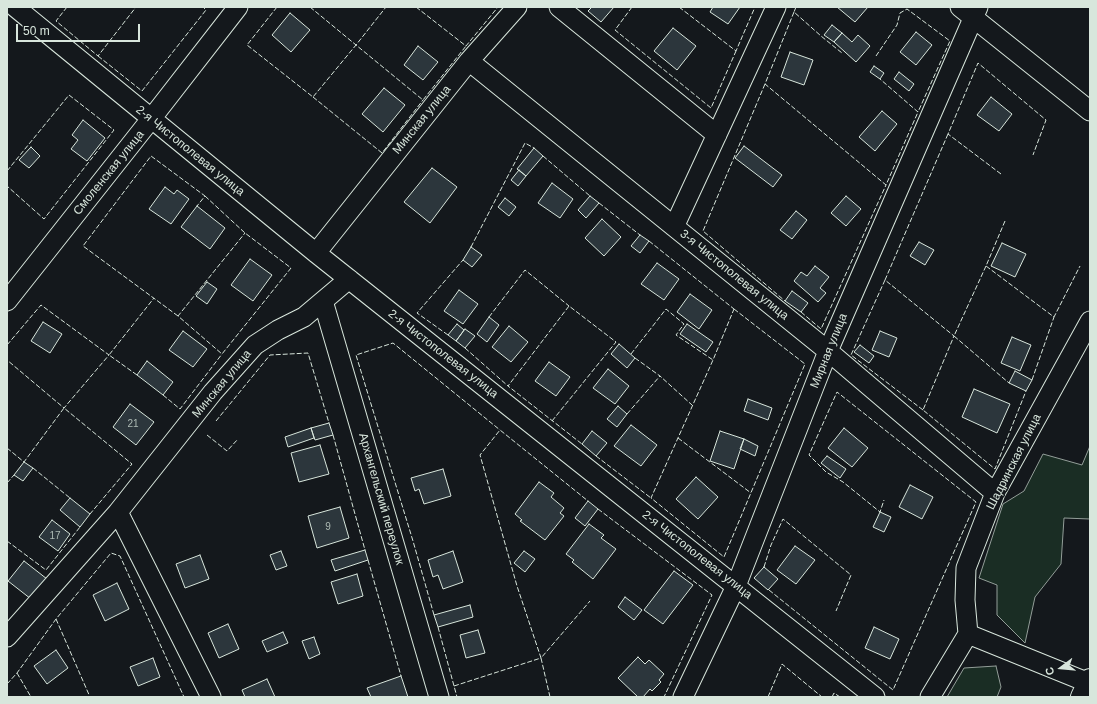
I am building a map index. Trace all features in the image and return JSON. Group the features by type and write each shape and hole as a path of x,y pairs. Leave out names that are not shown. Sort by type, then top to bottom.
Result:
{"street":[{"name":"2-я Чистополевая улица","path":"15,7 349,280 875,697"},
{"name":"Смоленская улица","path":"7,301 152,119 238,7"},
{"name":"Минская улица","path":"316,253 469,61 516,7"},
{"path":"559,7 717,135"},
{"path":"674,227 776,7"},
{"path":"971,10 1090,111"},
{"name":"Мирная улица","path":"683,697 736,586 828,351 971,10"},
{"name":"3-я Чистополевая улица","path":"469,61 828,351 995,493"},
{"name":"Минская улица","path":"7,637 118,512 214,392 256,345 278,330 304,317 349,280"},
{"name":"Архангельский переулок","path":"323,301 439,697"},
{"name":"Шадринская улица","path":"968,634 965,600 966,568 995,493 1090,321"},
{"path":"118,512 211,697"},
{"path":"930,697 968,634 1087,687"}],"green space":[{"path":"1090,446 1090,519 1064,518 1061,564 1035,597 1025,643 997,615 997,585 979,578 1003,504 1024,491 1043,454 1082,465"},
{"path":"996,666 1001,687 997,697 947,697 964,668"}],"building":[{"path":"592,7 614,7 601,22 588,11"},
{"path":"713,7 740,7 728,24 710,12"},
{"path":"837,7 868,7 855,22"},
{"path":"290,13 310,30 291,52 272,35"},
{"path":"832,25 842,33 834,42 824,35"},
{"path":"673,28 696,46 677,70 654,51"},
{"path":"916,32 932,45 916,65 900,52"},
{"path":"842,33 852,42 858,35 870,46 856,62 834,42"},
{"path":"418,46 438,62 423,80 404,65"},
{"path":"790,52 813,60 804,85 781,77"},
{"path":"874,66 884,73 880,79 870,72"},
{"path":"899,72 914,84 909,91 894,79"},
{"path":"384,88 405,105 383,132 362,114"},
{"path":"991,97 1012,114 999,131 977,115"},
{"path":"882,111 897,124 875,151 859,137"},
{"path":"83,120 105,138 87,161 71,149 78,140 72,135"},
{"path":"744,146 782,175 773,187 735,158"},
{"path":"31,147 40,156 29,168 19,160"},
{"path":"534,148 543,156 526,176 517,169"},
{"path":"432,168 457,187 430,223 404,202"},
{"path":"519,170 526,176 518,186 511,180"},
{"path":"552,183 573,199 560,218 538,203"},
{"path":"165,187 174,194 177,190 189,199 171,224 149,209"},
{"path":"590,196 599,203 586,218 578,210"},
{"path":"846,196 861,209 846,226 831,213"},
{"path":"505,198 516,207 509,216 498,207"},
{"path":"197,206 225,228 210,249 181,227"},
{"path":"796,211 807,220 792,239 780,230"},
{"path":"602,219 621,237 604,256 585,238"},
{"path":"640,235 649,241 640,253 631,246"},
{"path":"919,242 934,250 925,265 910,256"},
{"path":"1002,243 1026,254 1015,277 991,266"},
{"path":"471,247 482,255 472,267 463,260"},
{"path":"250,259 272,275 253,301 231,285"},
{"path":"657,263 679,279 664,300 641,284"},
{"path":"815,266 829,277 820,288 826,293 818,302 794,281 801,272 807,276"},
{"path":"207,282 217,289 207,304 196,296"},
{"path":"459,290 478,304 463,324 444,311"},
{"path":"792,291 808,303 801,312 785,301"},
{"path":"690,294 712,310 699,329 677,312"},
{"path":"489,317 499,325 487,342 477,334"},
{"path":"43,322 62,334 50,353 31,341"},
{"path":"457,324 464,330 456,341 448,335"},
{"path":"687,324 713,342 706,352 680,334"},
{"path":"509,326 528,342 511,362 492,347"},
{"path":"465,329 475,336 465,348 456,341"},
{"path":"183,331 207,349 193,367 169,350"},
{"path":"880,331 897,338 889,357 872,350"},
{"path":"1012,337 1031,345 1020,371 1001,363"},
{"path":"619,344 635,358 627,368 611,354"},
{"path":"860,345 874,356 869,363 854,352"},
{"path":"147,361 173,382 163,395 137,375"},
{"path":"549,362 570,377 556,396 535,381"},
{"path":"608,369 629,386 615,404 593,388"},
{"path":"1015,371 1032,380 1026,391 1009,383"},
{"path":"974,389 1010,404 997,433 962,417"},
{"path":"748,399 772,408 768,420 744,411"},
{"path":"130,404 154,422 136,445 113,427"},
{"path":"618,406 627,414 617,427 607,419"},
{"path":"329,423 333,435 315,440 311,428"},
{"path":"631,425 657,445 641,466 614,446"},
{"path":"311,428 314,438 288,447 285,437"},
{"path":"844,428 868,448 852,467 828,448"},
{"path":"592,431 607,443 596,456 582,444"},
{"path":"720,431 744,439 734,469 710,461"},
{"path":"744,439 758,446 755,456 740,449"},
{"path":"320,445 329,474 299,482 291,453"},
{"path":"827,456 846,469 840,478 821,463"},
{"path":"24,462 33,468 23,481 14,475"},
{"path":"443,469 451,496 424,504 419,489 415,491 411,478"},
{"path":"696,477 718,497 698,519 676,499"},
{"path":"539,482 554,493 551,497 564,508 560,513 564,516 545,540 520,521 522,520 515,514"},
{"path":"910,485 933,497 922,519 899,507"},
{"path":"70,498 90,514 80,527 60,510"},
{"path":"588,501 598,509 585,526 575,518"},
{"path":"340,507 349,538 317,548 308,516"},
{"path":"880,512 891,517 884,532 873,527"},
{"path":"52,520 70,534 58,551 39,537"},
{"path":"589,524 604,535 601,538 616,549 593,579 572,562 574,560 566,554"},
{"path":"795,546 815,560 796,584 777,570"},
{"path":"365,550 368,560 335,571 331,560"},
{"path":"281,551 287,566 276,570 270,555"},
{"path":"453,551 463,582 443,589 438,575 433,577 428,560"},
{"path":"524,551 535,559 525,572 514,563"},
{"path":"200,555 209,579 185,588 176,564"},
{"path":"24,561 47,579 31,599 8,581"},
{"path":"764,567 778,579 768,590 754,578"},
{"path":"674,571 693,585 663,624 644,610"},
{"path":"357,574 363,596 338,604 331,582"},
{"path":"117,583 129,609 105,621 93,595"},
{"path":"625,597 642,610 634,620 618,607"},
{"path":"470,605 473,617 438,627 434,615"},
{"path":"228,624 239,649 219,658 208,633"},
{"path":"874,627 899,639 890,659 865,648"},
{"path":"478,630 485,653 466,658 460,635"},
{"path":"283,632 288,643 267,652 262,641"},
{"path":"314,637 320,654 309,659 302,641"},
{"path":"56,650 68,668 47,684 34,666"},
{"path":"638,657 645,664 649,660 664,674 659,680 661,682 652,691 650,689 643,697 638,697 618,678"},
{"path":"153,658 160,677 138,686 130,667"},
{"path":"401,676 408,697 371,697 367,688"},
{"path":"267,679 275,697 245,697 242,690"}],"fence":[{"path":"67,7 56,21 98,56 136,7"},
{"path":"98,56 142,91 206,10 203,7"},
{"path":"277,7 247,45 313,97 356,45 423,100 466,46"},
{"path":"310,7 356,45 386,7"},
{"path":"416,7 466,46 498,7"},
{"path":"632,7 615,30 711,108 736,51"},
{"path":"679,7 736,51 755,7"},
{"path":"796,7 794,12 842,53"},
{"path":"876,56 897,25 900,13 907,9 950,41 918,112 880,79"},
{"path":"794,12 765,84 886,185 918,112"},
{"path":"1001,174 948,134 978,63 1046,120 1033,155"},
{"path":"765,84 703,231 785,301"},
{"path":"7,171 69,95 114,130 44,219 7,186"},
{"path":"313,97 382,153 423,100"},
{"path":"885,280 948,134"},
{"path":"471,247 525,143 534,148"},
{"path":"178,316 83,246 151,156 205,196 197,206"},
{"path":"543,156 590,196"},
{"path":"801,312 821,329 886,185"},
{"path":"205,196 245,233 291,268 222,354 178,316 245,233"},
{"path":"599,203 640,235"},
{"path":"1005,221 986,266 1054,317 1080,266"},
{"path":"649,241 734,309"},
{"path":"448,335 417,313 463,260"},
{"path":"986,266 954,336 1009,383"},
{"path":"489,317 525,270 569,306"},
{"path":"923,410 851,355 885,280 954,336 923,410 995,469 1026,391"},
{"path":"137,375 109,355 154,298"},
{"path":"7,345 41,305 109,355 64,408 7,360"},
{"path":"552,421 616,342 569,306 508,386 582,444"},
{"path":"631,354 666,309 684,324 676,335 713,360"},
{"path":"734,309 805,364 724,557 651,498 713,360 734,309"},
{"path":"1032,380 1054,317"},
{"path":"434,615 356,355 393,343 500,430"},
{"path":"465,348 508,386"},
{"path":"216,421 270,355 308,353 329,423"},
{"path":"163,395 180,409 222,354"},
{"path":"635,358 660,376 692,405"},
{"path":"627,414 660,376"},
{"path":"769,590 893,690 976,502 837,392 809,455 826,472 843,482 880,512 884,500"},
{"path":"7,448 24,462 64,408 132,464 90,514"},
{"path":"454,686 541,658 517,586 480,455 500,430 588,501"},
{"path":"207,435 227,451 238,439"},
{"path":"333,435 365,550"},
{"path":"678,438 751,493"},
{"path":"596,456 651,498"},
{"path":"33,468 70,498"},
{"path":"7,483 14,475"},
{"path":"598,509 712,595 664,697"},
{"path":"764,567 771,545 783,519 851,575 836,611"},
{"path":"7,541 46,570 80,527"},
{"path":"7,684 17,673 56,619 111,553 120,556 184,697"},
{"path":"368,560 401,676"},
{"path":"550,697 541,658 590,601"},
{"path":"56,619 90,697"},
{"path":"438,627 457,697"},
{"path":"768,697 782,664 822,697"},
{"path":"17,673 31,697"},
{"path":"832,697 834,693 840,697"}]}
